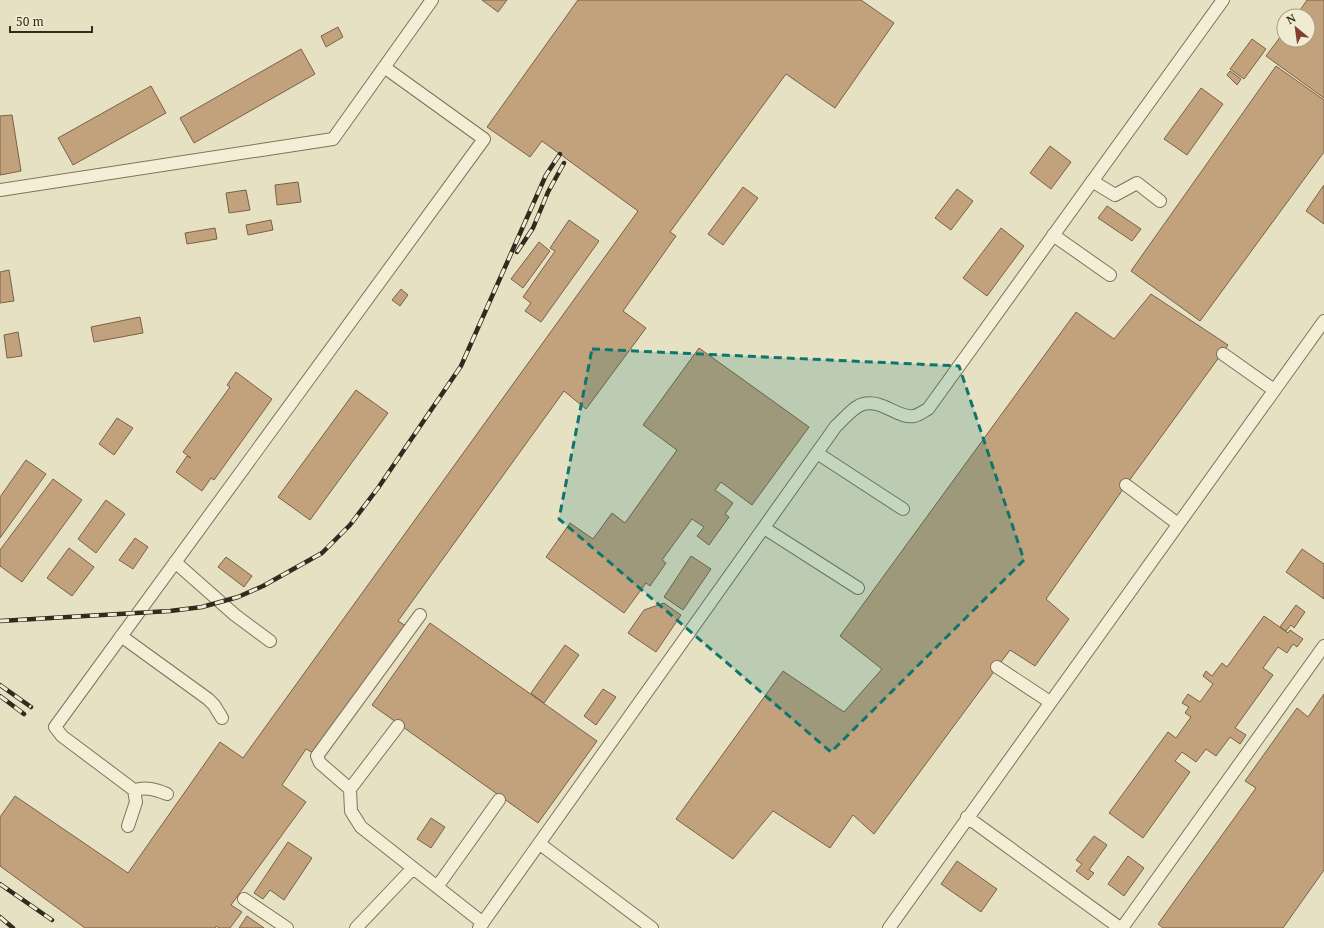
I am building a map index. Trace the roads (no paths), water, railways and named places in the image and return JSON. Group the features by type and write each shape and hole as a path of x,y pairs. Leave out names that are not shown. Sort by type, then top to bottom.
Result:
{"lane":[{"path":"398,726 350,789 351,811 361,827 437,887 481,925 836,426 855,408 863,404 878,403 908,417 915,416 928,409 1223,0"},
{"path":"0,190 333,139 430,1"},
{"path":"128,826 136,802 134,790 62,736 55,727 484,139 384,67"},
{"path":"1092,181 1115,195 1137,183 1160,201"},
{"path":"1053,236 1110,275"},
{"path":"889,928 967,817 1324,321"},
{"path":"1223,354 1274,390"},
{"path":"817,453 903,509"},
{"path":"1126,485 1178,524"},
{"path":"764,528 858,588"},
{"path":"175,562 235,615 270,641"},
{"path":"350,789 320,763 318,756 420,615"},
{"path":"121,636 208,699 214,705 222,718"},
{"path":"967,817 1121,928 1324,646"},
{"path":"997,667 1050,702"},
{"path":"134,790 145,787 153,788 167,794"},
{"path":"437,887 499,800"},
{"path":"540,844 652,928"},
{"path":"356,928 413,868"},
{"path":"244,899 287,928"}],"railway":[{"path":"0,621 170,611 202,607 238,597 263,586 322,553 350,525 378,488 461,366 546,175 560,154"},
{"path":"517,252 533,228 548,192 564,163"},
{"path":"0,685 31,707"},
{"path":"0,696 24,714"},
{"path":"0,884 52,920"},
{"path":"0,917 13,928"}]}
